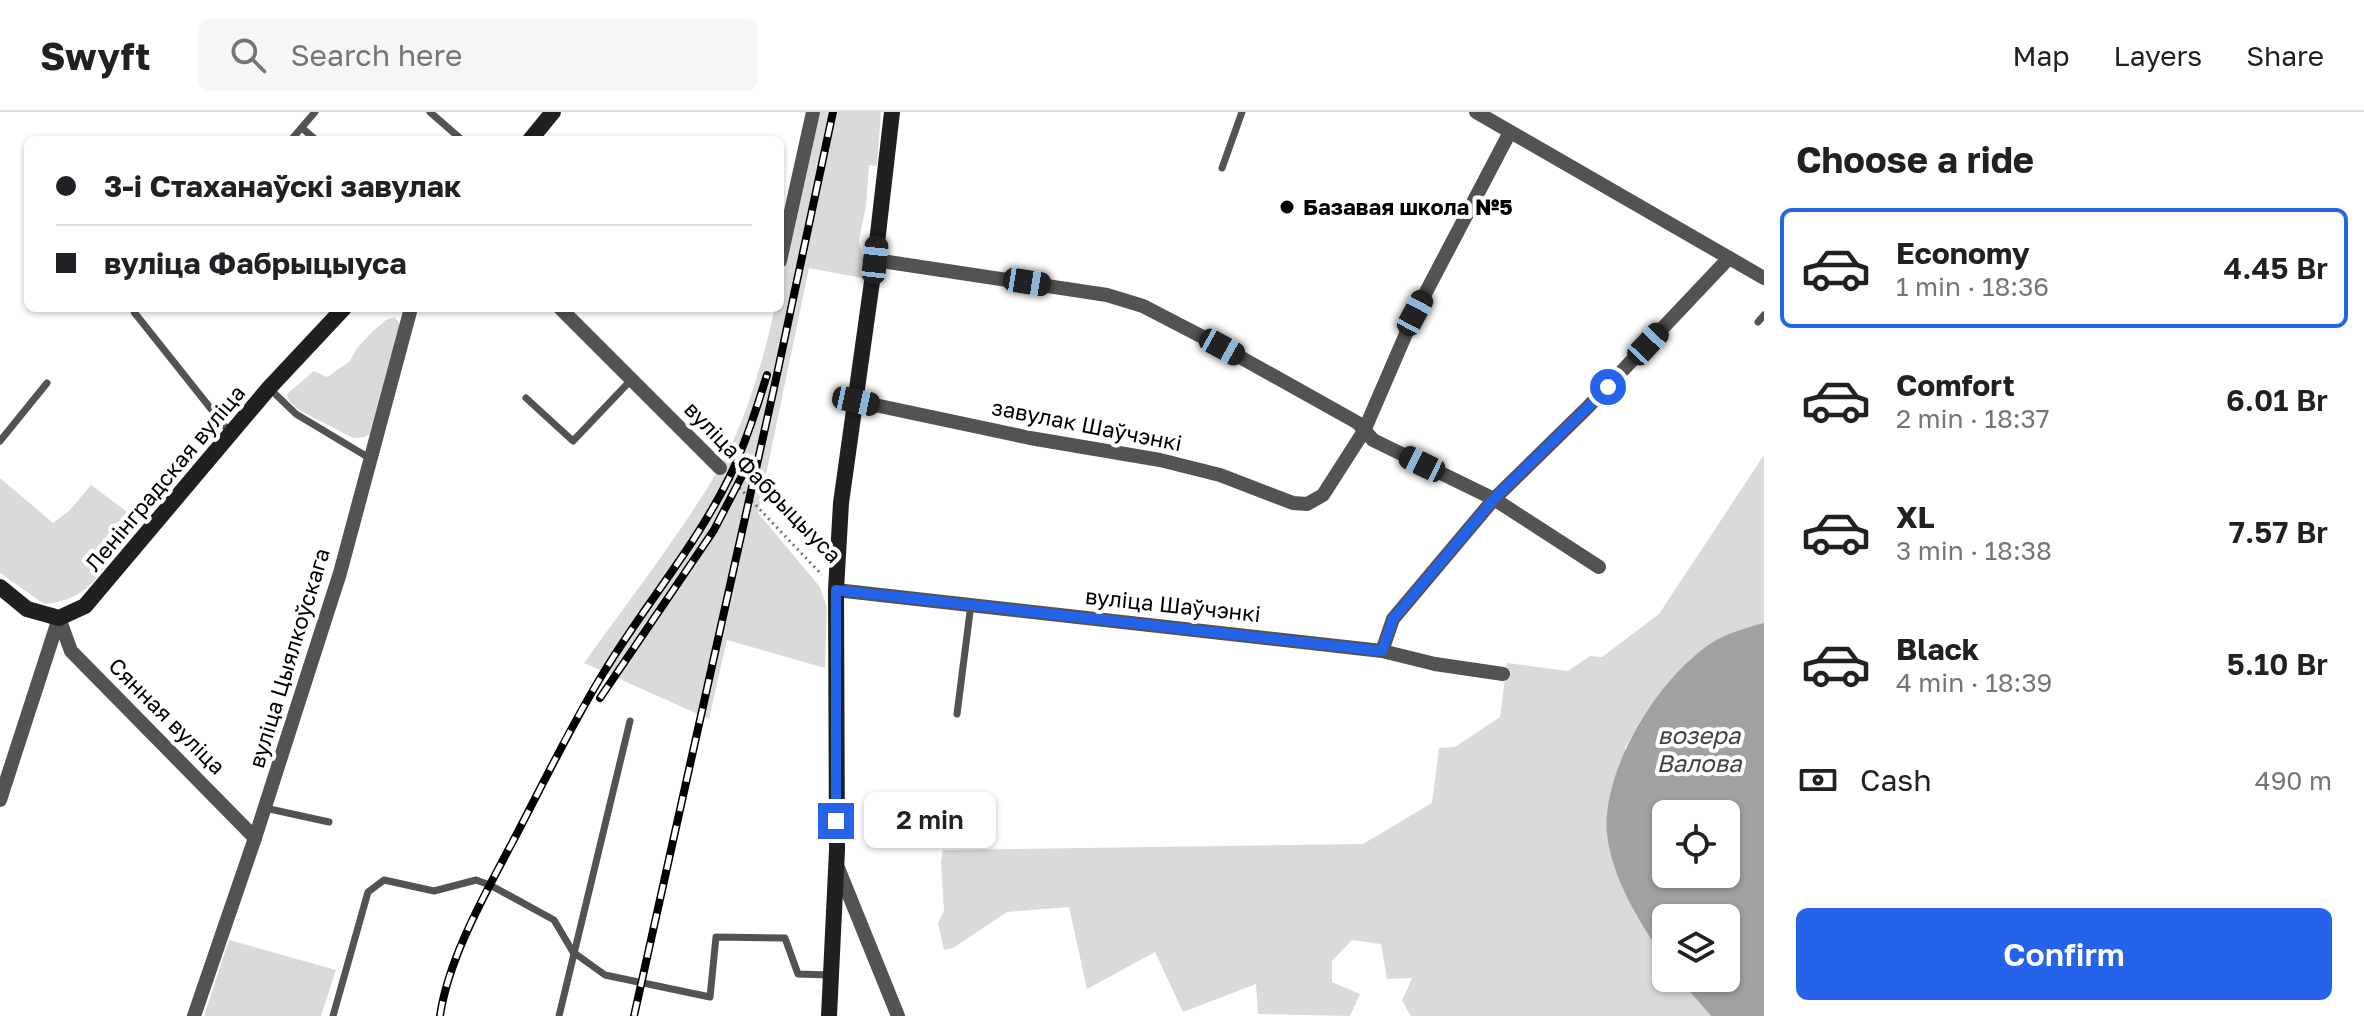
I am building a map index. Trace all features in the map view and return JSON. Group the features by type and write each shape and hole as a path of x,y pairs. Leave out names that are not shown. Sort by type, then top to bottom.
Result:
{"street":[{"path":"533,136 553,112"},
{"path":"784,243 813,112"},
{"path":"836,590 841,503 892,112"},
{"path":"1476,112 1764,278"},
{"path":"1364,431 1415,313 1510,132"},
{"path":"784,187 796,190"},
{"path":"1382,651 1393,619 1494,499 1587,408 1729,258"},
{"path":"875,260 1107,295 1143,306 1358,423 1373,440 1494,499 1599,567"},
{"name":"Ленінградская вуліца","path":"59,618 85,606 269,388 340,312"},
{"name":"вуліца Цыялкоўскага","path":"194,1016 340,573 410,312"},
{"name":"вуліца Фабрыцыуса","path":"564,312 720,468"},
{"name":"завулак Шаўчэнкі","path":"856,401 1030,438 1160,460 1220,475 1293,503 1307,504 1323,495 1364,431"},
{"path":"0,587 27,609 59,618 0,800"},
{"name":"вуліца Фабрыцыуса","path":"829,1016 836,862 836,590"},
{"name":"вуліца Шаўчэнкі","path":"836,590 1382,651 1435,664 1503,674"},
{"name":"Сянная вуліца","path":"59,618 71,651 255,838"},
{"path":"836,862 898,1016"}],"lane":[{"path":"295,136 315,112"},
{"path":"430,112 457,136"},
{"path":"1222,168 1242,112"},
{"path":"302,128 311,136"},
{"path":"134,312 231,434"},
{"path":"1758,322 1764,315"},
{"path":"526,398 573,441 632,379"},
{"path":"0,441 47,383"},
{"path":"269,388 296,414 371,459"},
{"path":"957,714 971,604"},
{"path":"559,1016 630,721"},
{"path":"265,808 329,822"},
{"path":"333,1016 368,892 384,880 434,891 476,880 490,885 554,920 573,952 605,975 710,997 716,937 785,938 798,974 829,975"}],"path":[{"name":"вуліца Фабрыцыуса","path":"720,468 836,590"}],"shaded area":[{"path":"820,112 881,112 877,166 869,165 866,206 859,240 864,263 862,278 809,268 758,513 820,587 827,608 825,668 727,640 709,719 584,663 688,519 719,469 745,412 774,312 784,312 784,270"},
{"path":"394,317 400,326 370,434 353,438 299,410 289,401 287,394 314,371 327,377 350,361 373,331"},
{"path":"1764,455 1764,623 1717,640 1695,656 1644,715 1625,748 1628,897 1652,937 1652,992 1690,992 1711,1016 1411,1016 1402,1001 1412,978 1387,979 1381,944 1352,940 1332,961 1332,982 1360,994 1350,1016 1258,1014 1256,984 1183,1012 1155,952 1087,989 1069,907 1007,912 953,948 944,950 938,923 944,911 943,850 1363,844 1432,803 1439,748 1455,747 1500,717 1507,663 1568,671 1590,656 1602,657 1659,614"},
{"path":"0,478 53,523 70,510 91,485 137,519 100,562 105,567 93,582 63,601 44,604 0,573"},
{"path":"229,940 336,970 321,1016 204,1016"}],"water":[{"name":"возера Валова","path":"1764,623 1764,1016 1711,1016 1690,992 1740,992 1740,904 1652,904 1652,939 1621,884 1607,834 1614,780 1639,724 1676,674 1697,654 1734,632"}],"railway":[{"path":"634,1016 833,112"},
{"path":"440,1016 451,972 479,905 592,693 716,503 740,453 767,375"},
{"path":"600,698 714,530 744,472"}],"place":[{"name":"Базавая школа №5","path":"1287,207"}],"route":[{"path":"836,821 836,590 1382,651 1393,619 1494,499 1608,387"}]}
